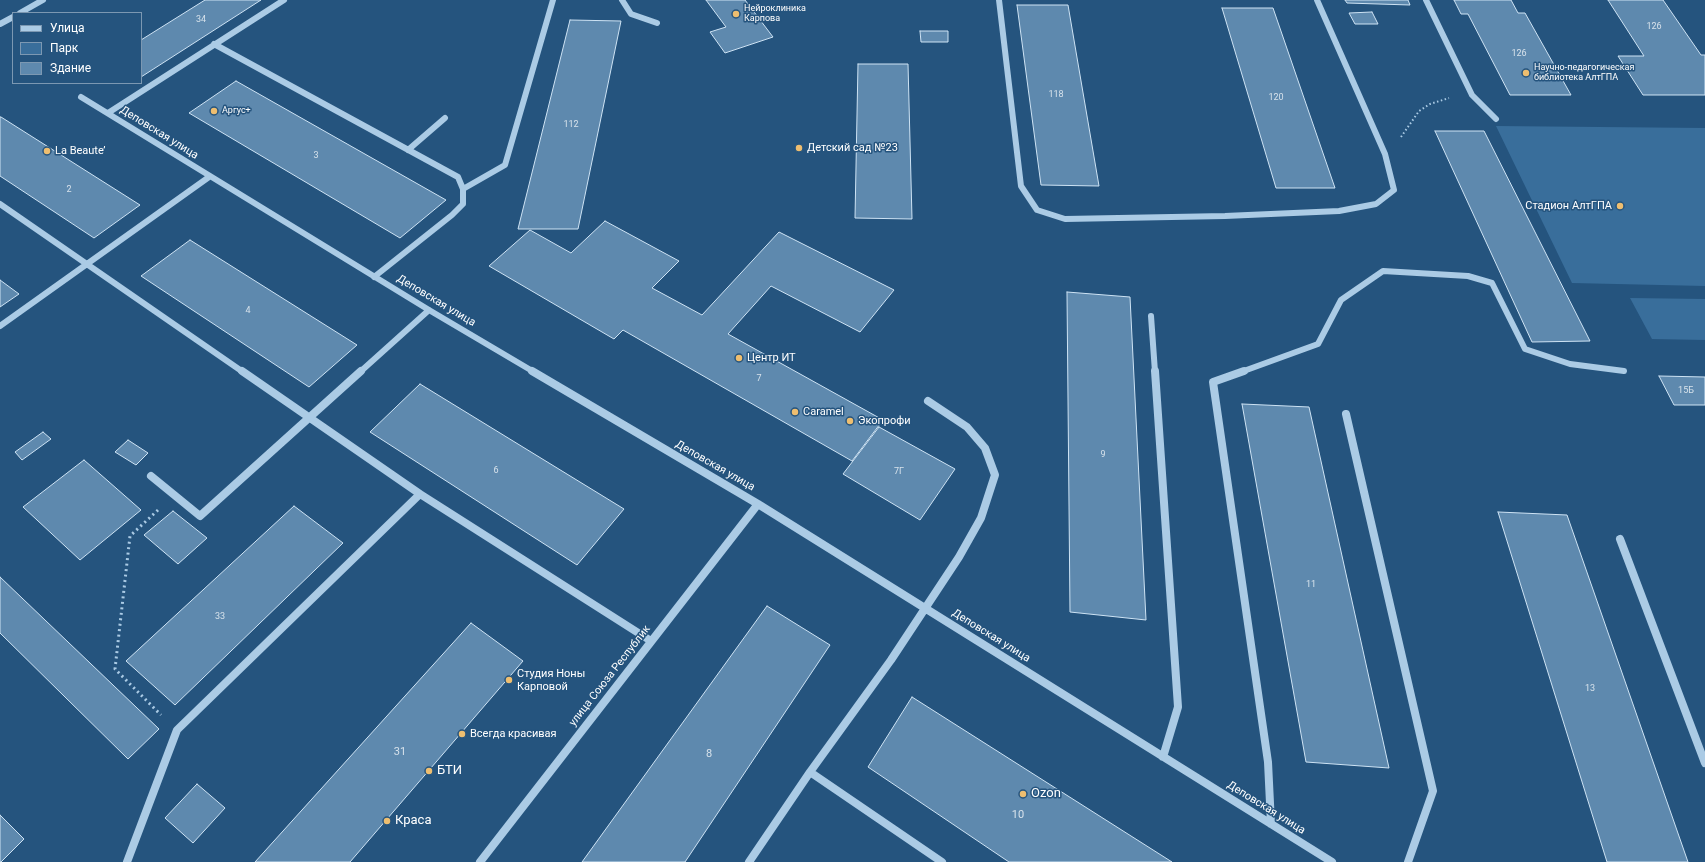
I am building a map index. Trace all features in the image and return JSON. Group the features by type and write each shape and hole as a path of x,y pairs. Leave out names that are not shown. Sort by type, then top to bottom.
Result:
{"street":[{"path":"22,12 43,0"},
{"path":"108,114 284,0"},
{"path":"463,189 505,165 553,0"},
{"path":"622,0 631,14 657,23"},
{"path":"999,0 1020,186 1038,210 1065,219 1225,216 1339,211 1376,204 1394,190 1385,154 1317,0"},
{"path":"1426,0 1472,95 1496,119"},
{"path":"0,24 12,18"},
{"path":"214,44 458,178 463,189 463,204 452,215 374,276"},
{"name":"Деповская улица","path":"81,97 209,177 429,310 758,504 1332,862"},
{"path":"408,150 445,118"},
{"path":"0,326 209,177"},
{"path":"0,204 420,494 651,641"},
{"path":"1271,824 1268,762 1213,382 1318,344 1341,300 1382,271 1468,276 1492,283 1525,349 1570,364 1624,371"},
{"path":"151,476 200,516 429,310"},
{"path":"1151,316 1178,707 1164,757"},
{"path":"749,862 810,772 891,660 959,557 981,518 995,475 985,448 967,427 928,400"},
{"path":"1346,414 1432,791 1408,862"},
{"path":"127,862 177,730 420,494"},
{"name":"улица Союза Республик","path":"480,862 758,504"},
{"path":"1620,539 1705,763"},
{"path":"810,772 942,862"}],"path":[{"path":"1385,154 1397,142 1419,111 1430,104 1445,98 1472,95"},
{"path":"175,495 130,536 115,669 177,730"}],"green space":[{"name":"Стадион АлтГПА","path":"1496,126 1705,128 1705,286 1572,283"},
{"path":"1630,298 1705,299 1705,340 1652,339"}],"building":[{"path":"205,0 261,0 142,76 142,39"},
{"name":"Нейроклиника Карпова","path":"706,0 745,0 773,37 725,53 710,32 726,27"},
{"path":"1345,0 1408,0 1410,5 1347,3"},
{"path":"1454,0 1511,0 1518,13 1525,13 1571,95 1510,95 1468,14 1461,14"},
{"path":"1608,0 1663,0 1701,55 1705,55 1705,95 1643,95 1618,56 1644,56"},
{"path":"1017,5 1068,5 1099,186 1041,185"},
{"path":"1222,8 1273,8 1335,188 1276,188"},
{"path":"1372,12 1378,24 1355,24 1349,13"},
{"path":"570,20 621,21 578,229 518,229"},
{"path":"920,31 948,31 948,42 921,42"},
{"path":"858,64 908,64 912,219 855,218"},
{"path":"236,81 446,200 400,238 189,113"},
{"path":"0,117 140,205 94,238 0,176"},
{"path":"1435,131 1484,131 1590,341 1532,342"},
{"path":"605,221 679,261 652,288 702,315 779,232 894,290 860,332 771,286 728,334 883,420 852,461 623,330 614,339 489,266 530,230 571,253"},
{"path":"190,240 357,345 309,387 141,276"},
{"path":"0,280 19,294 0,307"},
{"path":"1067,292 1130,297 1146,620 1070,612"},
{"path":"1659,376 1705,377 1705,405 1674,405"},
{"path":"420,384 624,509 577,565 370,432"},
{"path":"1242,404 1309,407 1389,768 1306,762"},
{"path":"879,427 955,469 920,520 843,474"},
{"path":"43,432 51,439 22,460 15,452"},
{"path":"128,440 148,453 136,465 115,452"},
{"path":"84,460 141,510 80,560 23,507"},
{"path":"294,506 343,543 175,705 126,661"},
{"path":"173,511 207,538 178,564 144,535"},
{"path":"1498,512 1567,515 1688,862 1607,862"},
{"path":"0,577 159,729 128,759 0,633"},
{"path":"767,606 830,645 685,862 582,862"},
{"path":"471,623 523,661 350,862 255,862"},
{"path":"912,697 1172,862 1009,862 868,767"},
{"path":"197,784 225,808 193,843 165,818"},
{"path":"0,815 24,839 1,862 0,862"}],"place":[{"name":"Нейроклиника Карпова","path":"736,14"},
{"name":"Научно-педагогическая библиотека АлтГПА","path":"1526,73"},
{"name":"Аргус+","path":"214,111"},
{"name":"Детский сад №23","path":"799,148"},
{"name":"La Beaute’","path":"47,151"},
{"name":"Стадион АлтГПА","path":"1620,206"},
{"name":"Центр ИТ","path":"739,358"},
{"name":"Caramel","path":"795,412"},
{"name":"Экопрофи","path":"850,421"},
{"name":"Студия Ноны Карповой","path":"509,680"},
{"name":"Всегда красивая","path":"462,734"},
{"name":"БТИ","path":"429,771"},
{"name":"Ozon","path":"1023,794"},
{"name":"Краса","path":"387,821"}]}
